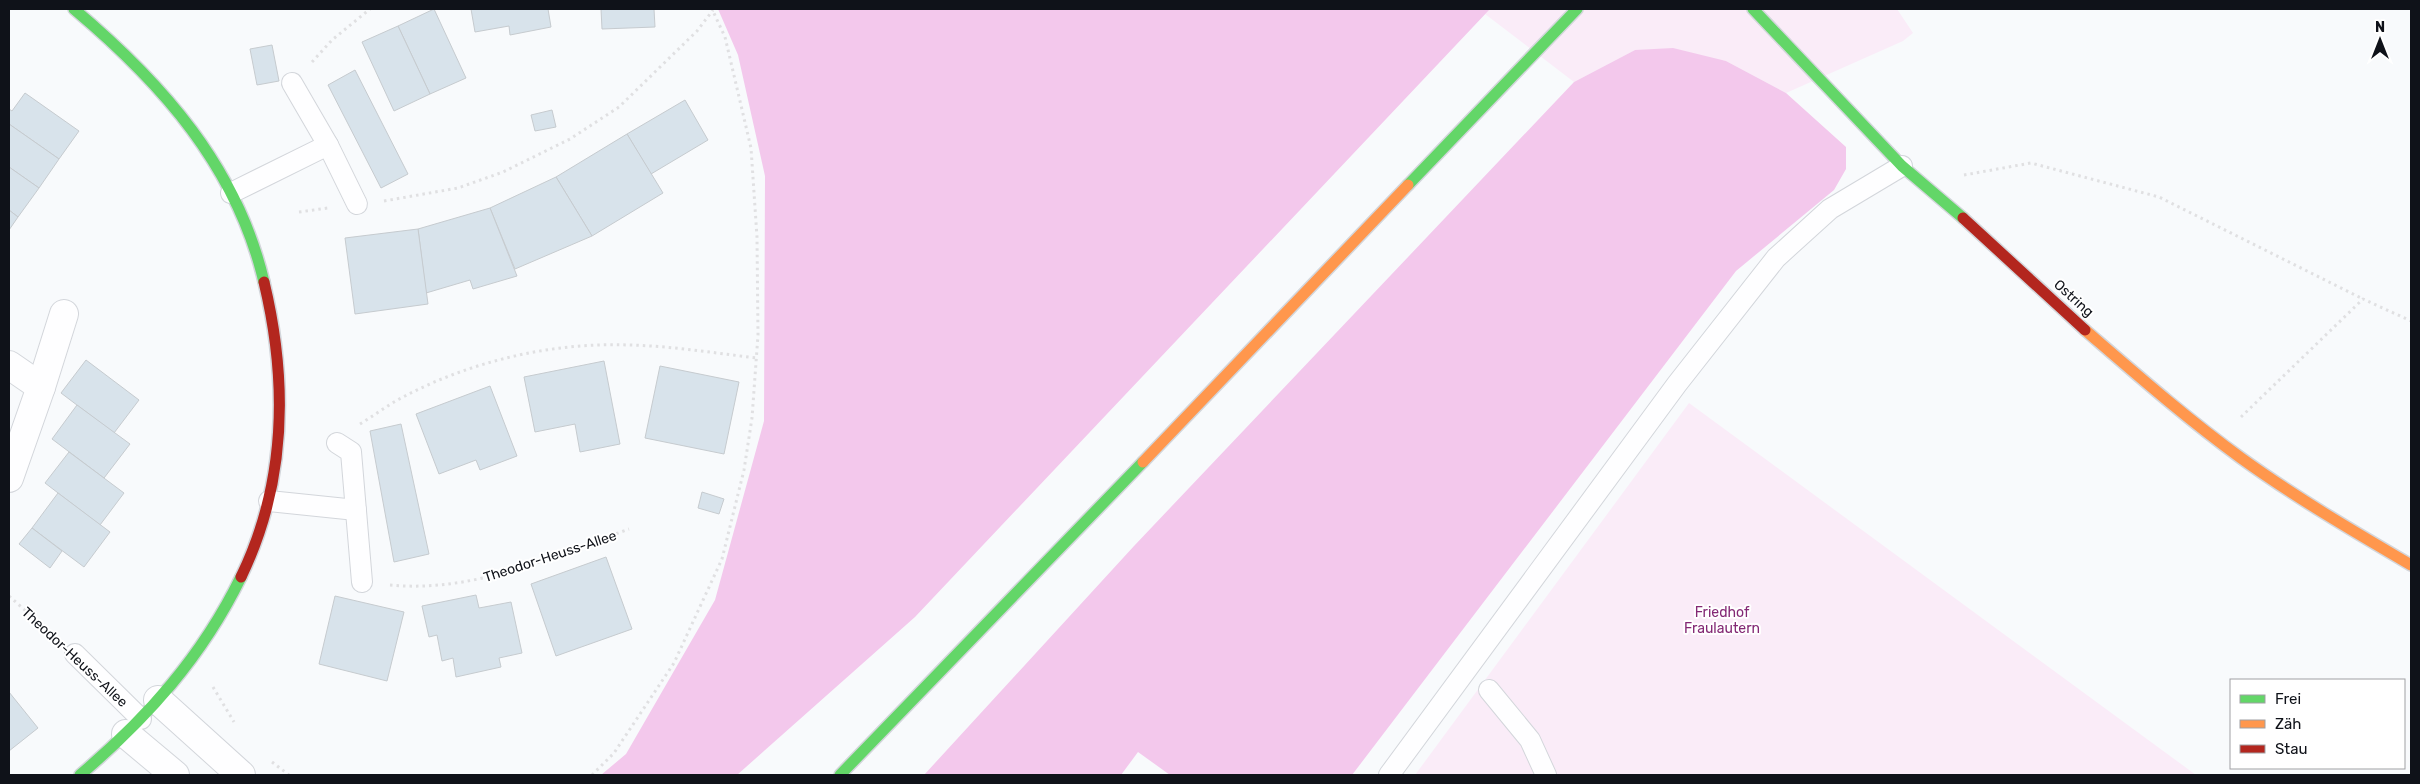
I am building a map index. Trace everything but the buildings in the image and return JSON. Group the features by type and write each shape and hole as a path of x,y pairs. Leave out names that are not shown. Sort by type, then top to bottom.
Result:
{"street":[{"path":"74,9 120,47 152,79 192,129 221,173 252,244 270,302 278,359 281,412 277,457 269,501 238,583 195,656 142,718 80,775"},
{"path":"840,775 974,639 1577,9"},
{"name":"Ostring","path":"1753,9 1902,166 1924,183 2091,334 2217,440 2312,507 2411,565"},
{"path":"9,478 64,314"},
{"path":"9,365 41,387"},
{"name":"Theodor-Heuss-Allee","path":"142,718 175,775"},
{"name":"Theodor-Heuss-Allee","path":"142,718 241,775"}],"lane":[{"path":"292,83 328,145 357,204"},
{"path":"231,193 328,145"},
{"path":"1390,775 1677,384 1776,258 1830,209 1902,166"},
{"path":"337,443 351,452 362,582"},
{"path":"269,501 356,510"},
{"name":"Theodor-Heuss-Allee","path":"74,654 142,718"},
{"path":"1489,690 1530,740 1546,775"}],"path":[{"path":"292,83 332,40 370,9"},
{"path":"299,212 458,188 503,172 570,138 619,107 697,31 712,9"},
{"path":"592,775 614,753 674,663 722,559 744,470 752,418 757,358 757,236 750,148 725,37 712,9"},
{"path":"1924,183 2031,163 2160,197 2362,299 2411,321"},
{"path":"2217,440 2362,299"},
{"path":"337,443 360,424 404,396 466,369 525,354 570,348 626,345 679,348 757,358"},
{"name":"Theodor-Heuss-Allee","path":"362,582 393,586 433,586 483,578 532,564 630,529"},
{"name":"Theodor-Heuss-Allee","path":"9,596 74,654"},
{"path":"195,656 237,727"},
{"path":"267,759 290,775"}],"green space":[{"path":"1490,9 1897,9 1913,33 1903,41 1786,93 1726,61 1635,50 1574,82 1485,14"},
{"name":"Friedhof Fraulautern","path":"1689,403 2196,775 1415,775"}],"shaded area":[{"path":"718,9 1490,9 915,617 737,775 601,775 626,754 715,600 764,421 765,176 738,55"},
{"path":"1673,48 1726,61 1786,93 1846,147 1846,169 1834,190 1736,271 1352,775 1170,775 1138,752 1121,775 924,775 1134,546 1574,82 1635,50"}],"traffic: fast":[{"path":"74,9 137,67 192,130 215,165 235,201 252,240 264,282"},
{"path":"1408,185 1577,9"},
{"path":"1753,9 1902,166 1963,218"},
{"path":"840,775 1143,462"},
{"path":"80,775 128,731 171,685 209,634 241,577"}],"traffic: slow":[{"path":"1143,462 1408,185"},
{"path":"2085,330 2181,412 2241,458 2303,500 2411,565"}],"traffic: jam":[{"path":"1963,218 2085,330"},
{"path":"241,577 256,542 267,506 278,432 277,357 264,282"}]}
